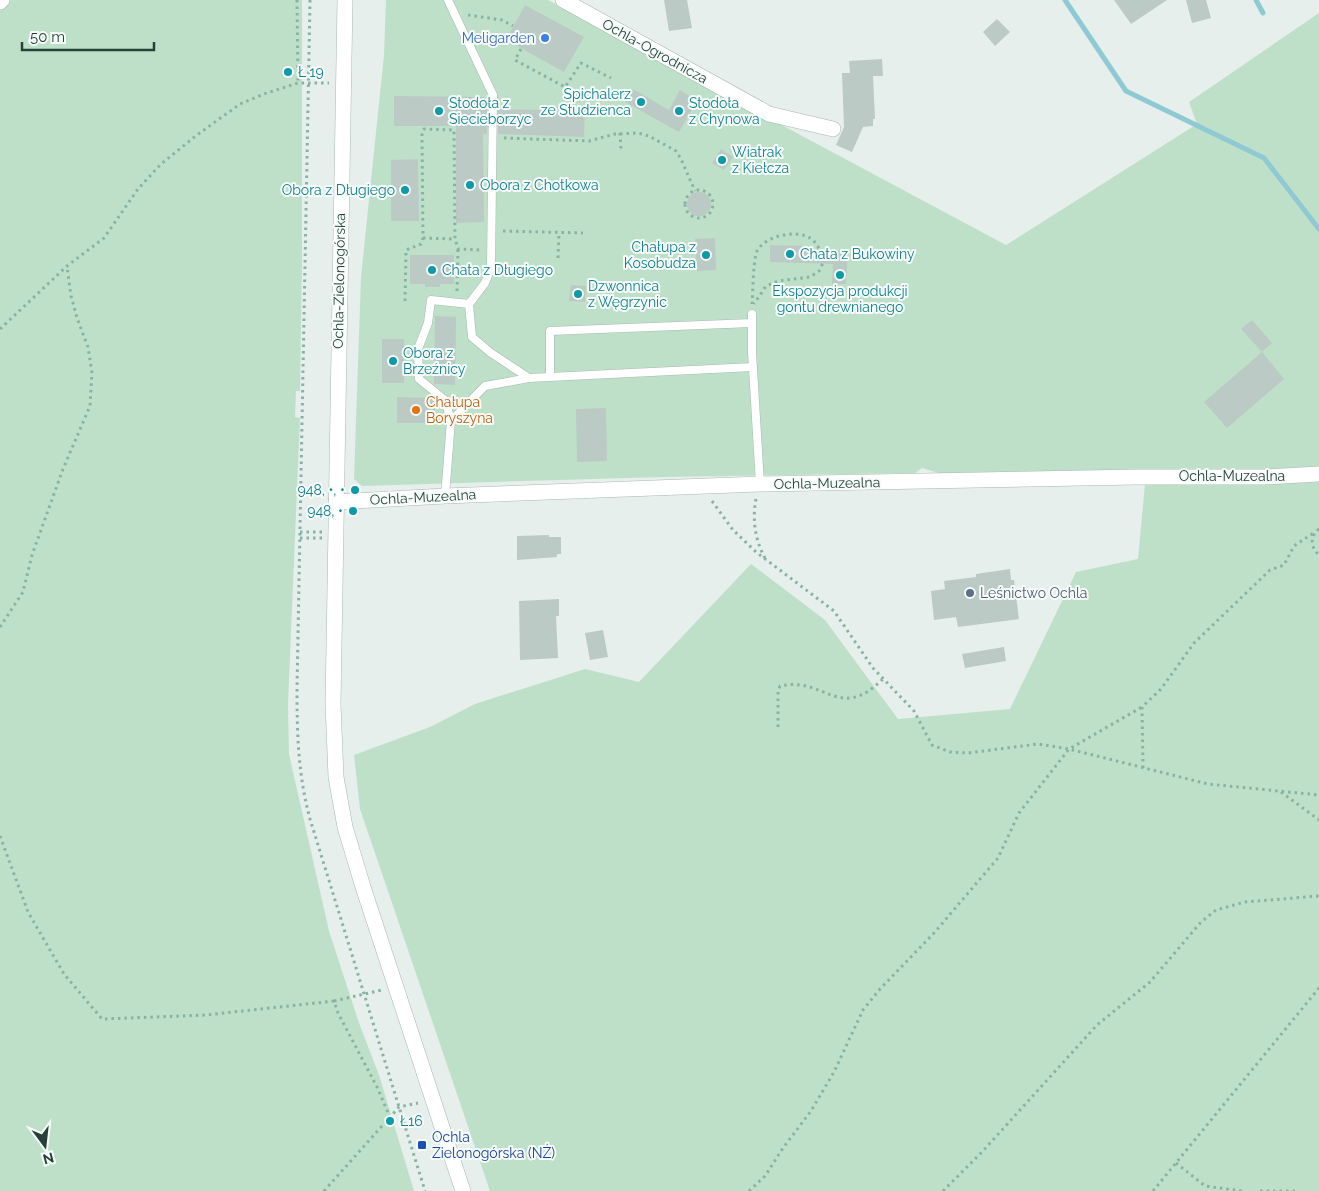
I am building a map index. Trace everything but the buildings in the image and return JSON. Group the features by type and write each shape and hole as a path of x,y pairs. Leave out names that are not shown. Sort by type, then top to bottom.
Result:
{"street":[{"name":"Ochla-Zielonogórska","path":"344,0 336,502 331,535 336,777 342,811 354,857 463,1191"},
{"name":"Ochla-Ogrodnicza","path":"563,0 769,114 833,129"},
{"name":"Ochla-Muzealna","path":"336,502 760,484 1136,477 1265,477 1319,474"}],"lane":[{"path":"448,0 492,91 491,268 485,283 469,304 472,338 529,378"},
{"path":"445,496 451,420 444,400 419,380 418,349 428,323 432,300 469,304"},
{"path":"752,310 753,367 760,484"},
{"path":"550,377 550,330 752,323"},
{"path":"451,420 485,386 529,378 753,367"}],"path":[{"path":"297,0 298,83"},
{"path":"310,0 300,532 331,535"},
{"path":"455,14 502,20 513,26"},
{"path":"521,49 515,60 565,87 581,63 611,78"},
{"path":"0,329 67,266 104,238 138,189 161,164 240,104 298,83 342,84"},
{"path":"405,301 406,250 421,244 423,238 422,135 424,129 454,130 454,239 458,249 456,303"},
{"path":"620,133 621,150"},
{"path":"492,138 589,141 620,133 638,133 649,136 676,151 682,159 695,191"},
{"path":"695,191 706,192 711,197 713,208 706,216 696,218 688,212 687,198 695,191"},
{"path":"492,231 582,233"},
{"path":"558,258 559,232"},
{"path":"793,234 809,237 819,248 824,261 819,272 810,277 778,281 766,286 752,310 756,252 765,242 776,236 793,234"},
{"path":"423,238 454,239"},
{"path":"458,249 491,250"},
{"path":"0,627 23,592 32,555 63,469 90,406 91,365 88,348 71,296 67,266"},
{"path":"760,484 753,516 760,549 766,560"},
{"path":"711,499 733,530 766,560 834,611 873,668 914,711 932,745 950,752 968,753 1038,744 1069,749 1208,784 1319,795"},
{"path":"750,1191 765,1176 783,1148 812,1111 834,1072 863,1010 880,989 934,933 998,858 1020,813 1069,749 1142,707 1161,689 1194,643 1270,570 1284,565 1294,546 1319,529"},
{"path":"1315,532 1312,537 1313,550 1319,555"},
{"path":"300,538 331,535"},
{"path":"778,727 778,692 780,686 791,683 848,699 859,697 873,689 883,679"},
{"path":"1142,707 1143,768"},
{"path":"1280,792 1319,820"},
{"path":"0,836 28,912 64,974 102,1019 206,1015 334,1001 395,986"},
{"path":"943,1191 982,1152 1097,1025 1150,982 1201,922 1216,910 1245,902 1319,896"},
{"path":"1153,1191 1319,988"},
{"path":"334,1001 338,1013 377,1087 390,1117"},
{"path":"324,1191 399,1105 425,1191"},
{"path":"1175,1163 1205,1186 1242,1191"},
{"path":"1260,1191 1296,1191"}],"green space":[{"path":"11,0 302,0 300,391 296,391 295,417 300,418 288,704 289,754 329,931 359,1023 379,1075 414,1191 0,1191 0,9"},
{"path":"386,0 548,0 1006,245 1197,124 1189,102 1319,13 1319,1191 490,1191 360,809 354,755 430,727 475,704 585,669 639,682 751,564 825,620 898,719 1010,709 1076,572 1138,559 1145,484 1164,485 1161,480 942,474 922,468 915,473 662,477 362,486 354,479 361,277 384,55"}],"waterway":[{"path":"1065,0 1126,91 1264,158 1319,229"},
{"path":"1256,0 1263,13"}],"place":[{"name":"Meligarden","path":"545,38"},
{"name":"Ł 19","path":"288,72"},
{"name":"Spichalerz ze Studzienca","path":"641,102"},
{"name":"Stodoła z Siecieborzyc","path":"439,111"},
{"name":"Stodoła z Chynowa","path":"679,111"},
{"name":"Wiatrak z Kiełcza","path":"722,160"},
{"name":"Obora z Chotkowa","path":"470,185"},
{"name":"Obora z Długiego","path":"405,190"},
{"name":"Chata z Bukowiny","path":"790,254"},
{"name":"Chałupa z Kosobudza","path":"706,255"},
{"name":"Chata z Długiego","path":"432,270"},
{"name":"Ekspozycja produkcji gontu drewnianego","path":"840,275"},
{"name":"Dzwonnica z Węgrzynic","path":"578,294"},
{"name":"Obora z Brzeźnicy","path":"393,361"},
{"name":"Chałupa Boryszyna","path":"416,410"},
{"name":"948, •, •","path":"355,490"},
{"name":"948, •","path":"353,511"},
{"name":"Leśnictwo Ochla","path":"970,593"},
{"name":"Ł16","path":"390,1121"},
{"name":"Ochla Zielonogórska (NŻ)","path":"422,1145"}]}
